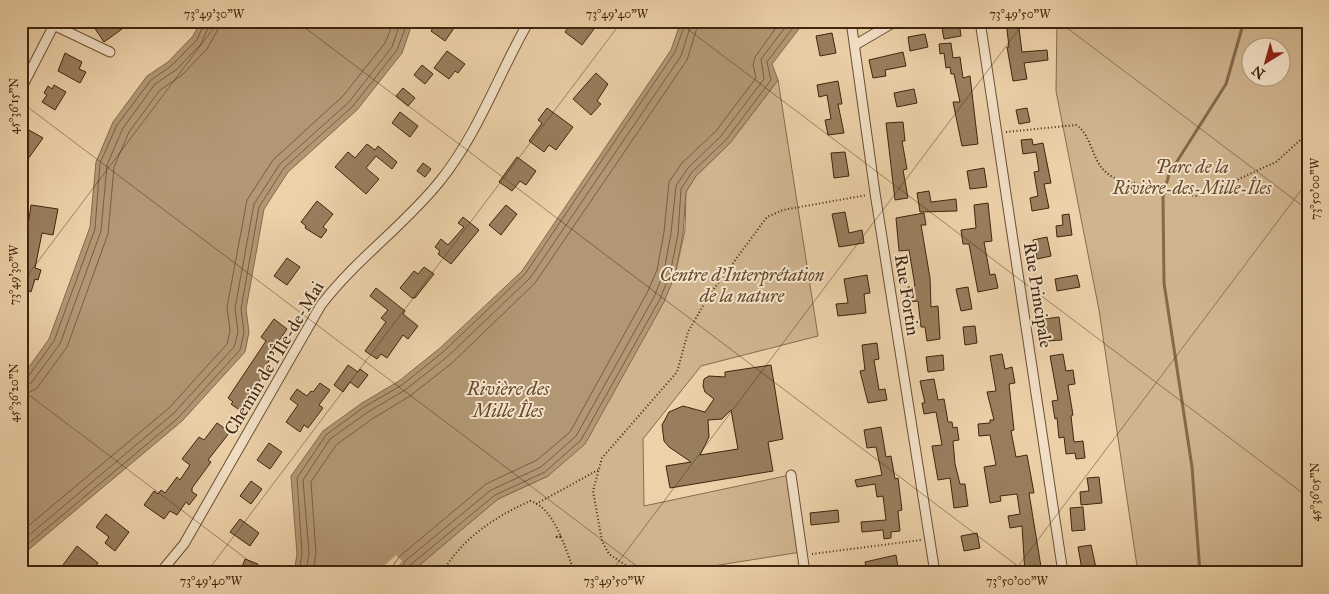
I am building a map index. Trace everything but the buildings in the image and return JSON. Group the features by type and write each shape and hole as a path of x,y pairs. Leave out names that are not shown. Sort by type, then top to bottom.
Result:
{"street":[{"name":"Chemin de l'Île-de-Mai","path":"160,573 184,544 321,305 340,280 414,210 441,180 473,128 506,60 529,21"},
{"name":"Rue Fortin","path":"851,21 875,193 935,573"},
{"path":"855,45 896,21"},
{"name":"Rue Principale","path":"980,21 1063,573"},
{"path":"21,89 51,23 110,52"},
{"path":"791,476 805,573"}],"path":[{"path":"1002,132 1071,124 1079,126 1098,164 1113,178 1196,196 1211,192 1276,162 1308,133"},
{"path":"637,573 609,554 602,541 593,491 602,458 677,372 688,332 708,297 767,217 783,210 875,193"},
{"path":"536,504 599,469"},
{"path":"442,573 459,547 483,526 530,501 536,504 562,536 574,573"},
{"path":"802,555 929,539"}],"green space":[{"name":"Parc de la Rivière-des-Mille-Îles","path":"1057,21 1308,21 1308,573 1138,573 1099,310 1056,91"},
{"name":"Centre d'Interprétation de la nature","path":"778,80 818,336 701,366 643,439 644,506 790,475 801,552 669,573 410,573 498,499 548,476 613,393 664,299 676,271 685,230 686,192 696,176 730,143"}],"water":[{"path":"201,21 413,21 402,53 357,110 288,172 264,209 246,309 249,332 245,352 182,421 21,556 21,378 49,339 90,227 96,162 113,122 147,76 168,62 193,36"},
{"name":"Rivière des Mille Îles","path":"681,21 805,21 772,64 778,80 730,143 696,176 686,192 683,234 675,275 664,302 585,444 548,476 498,499 410,573 294,573 297,554 291,476 323,431 362,403 399,381 440,348 522,271 671,50"}],"pier":[{"path":"396,555 402,561 398,566 405,573 399,573 395,569 392,572 385,565"}],"waterway":[{"path":"1200,573 1192,467 1164,283 1163,197 1169,174 1226,84 1244,21"}]}
